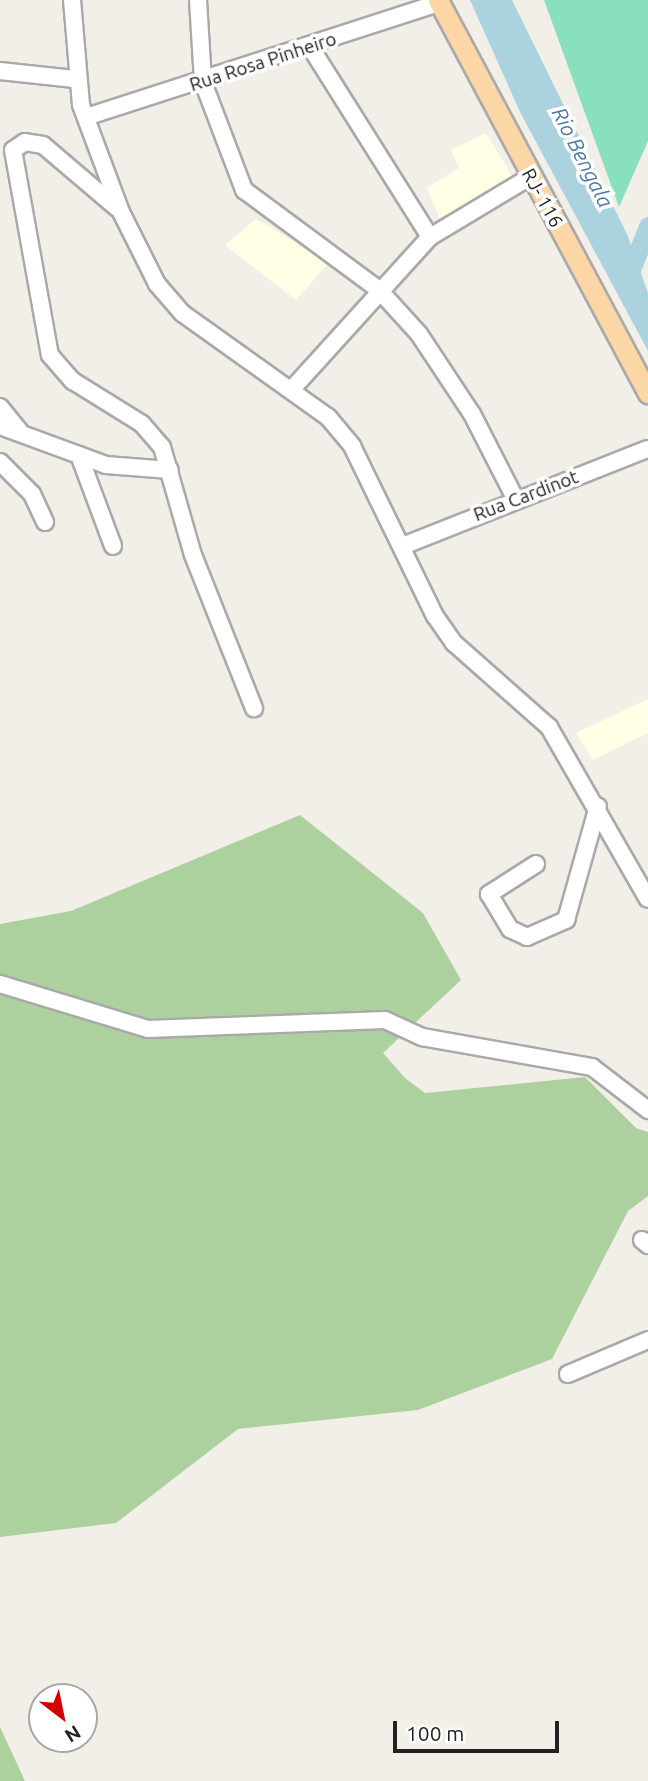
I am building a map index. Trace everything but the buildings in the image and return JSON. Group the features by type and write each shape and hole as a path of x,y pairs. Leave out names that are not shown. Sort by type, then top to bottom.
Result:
{"main road":[{"name":"RJ- 116","path":"439,2 648,394"}],"street":[{"path":"72,0 75,79 86,117 121,212 157,284 182,313 293,388 352,446 405,545 435,616 454,643 549,727 598,806 648,898"},
{"path":"198,0 203,82 244,190 379,290 447,371 516,500"},
{"name":"Rua Rosa Pinheiro","path":"86,117 311,48 439,2"},
{"path":"311,48 430,237"},
{"path":"0,71 75,79"},
{"path":"121,212 43,145 25,142 13,150 50,355 95,399 153,435 170,470 193,555 254,708"},
{"path":"293,388 379,290 430,237 530,177"},
{"path":"0,407 25,438"},
{"path":"0,426 25,438 125,469 170,470"},
{"name":"Rua Cardinot","path":"405,545 648,449"},
{"path":"79,455 113,546"},
{"path":"0,462 32,494 45,522"},
{"path":"536,864 489,894 510,929 527,937 566,920 598,806"},
{"path":"0,984 148,1029 385,1020 422,1037 592,1067 648,1110"},
{"path":"568,1374 648,1340"}],"shaded area":[{"path":"486,133 514,179 442,224 427,188 459,168 451,150"},
{"path":"256,219 329,262 296,300 225,245"},
{"path":"648,699 648,733 593,760 576,733"}],"green space":[{"path":"544,0 648,0 648,141 619,207"},
{"path":"300,815 423,913 461,980 383,1053 405,1078 425,1093 585,1077 636,1128 648,1132 648,1196 628,1211 552,1359 418,1410 238,1429 116,1523 0,1537 0,924 71,911"},
{"path":"0,1727 25,1781 0,1781"}],"water":[{"name":"Rio Bengala","path":"470,0 512,0 627,234 648,293 648,351 520,112"}],"waterway":[{"path":"627,280 648,226"}]}
